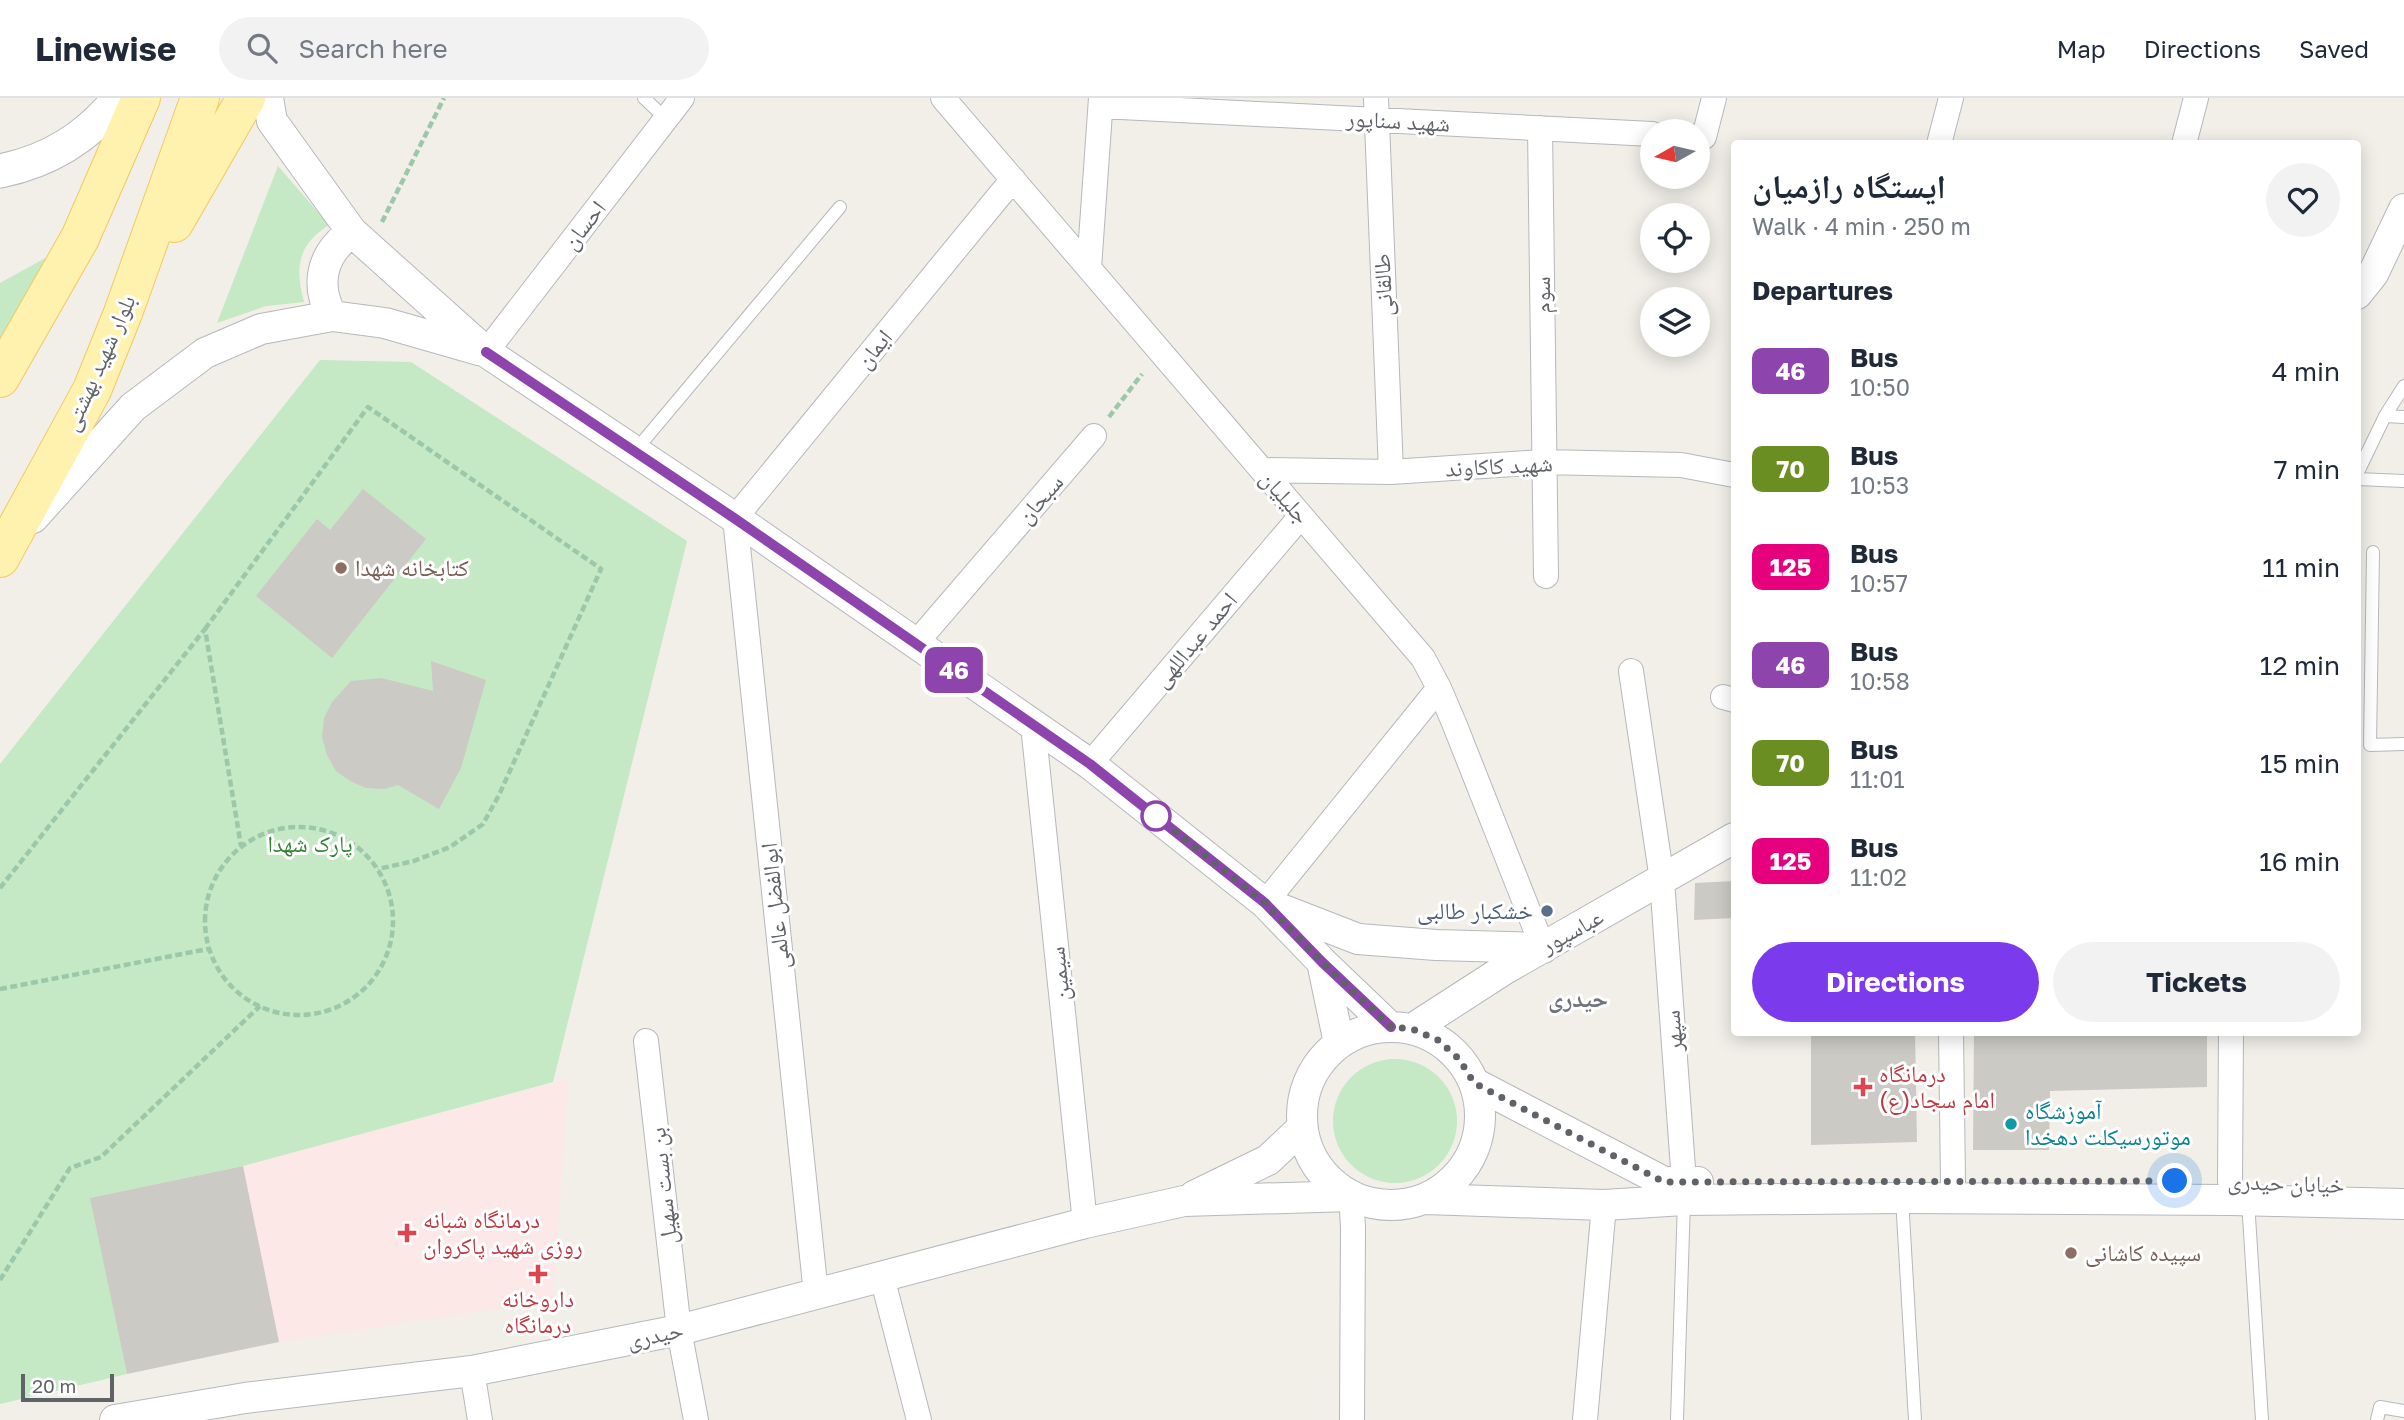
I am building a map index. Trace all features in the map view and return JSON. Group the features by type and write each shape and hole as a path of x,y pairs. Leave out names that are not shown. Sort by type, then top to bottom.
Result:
{"main road":[{"path":"0,171 52,155 79,139 104,117 119,98"},
{"path":"0,378 80,239 141,98"},
{"name":"بلوار شهید بهشتی","path":"4,553 92,390 123,313 200,98"},
{"path":"123,313 246,98"}],"street":[{"path":"268,98 272,121 361,240 486,352 734,518 1090,764 1265,903 1322,962 1401,1028 1438,1040 1459,1059 1474,1083 1480,1110 1478,1138 1467,1163 1458,1174 1449,1184 1426,1199"},
{"name":"احسان","path":"486,352 682,98"},
{"name":"جلیلیان","path":"943,98 1423,658 1439,688 1543,948"},
{"path":"1707,119 1714,98"},
{"path":"1940,140 1951,98"},
{"path":"2185,140 2196,98"},
{"path":"1089,268 1101,102"},
{"name":"شهید سناپور","path":"1101,102 1375,109 1540,128 1640,133"},
{"name":"طالقانی","path":"1375,109 1391,471"},
{"name":"سوم","path":"1540,128 1546,576"},
{"name":"ایمان","path":"734,518 1013,179"},
{"path":"2361,289 2373,274 2404,209"},
{"path":"332,316 325,304 321,276 325,263 340,240 361,240"},
{"path":"4,553 133,407 205,353 261,329 332,316 385,323 486,352"},
{"name":"سبحان","path":"916,643 1094,436"},
{"name":"شهید کاکاوند","path":"1262,470 1391,471 1543,462 1681,465 1731,474"},
{"name":"احمد عبداللهی","path":"1090,764 1301,516"},
{"name":"ابوالفضل عالمی","path":"734,518 816,1294"},
{"name":"سپهر","path":"1631,671 1662,880 1674,1191"},
{"path":"1265,903 1439,688"},
{"name":"سیمین","path":"1033,725 1085,1223"},
{"name":"عباسپور","path":"1401,1028 1731,840"},
{"path":"1265,903 1358,939 1436,945 1543,948"},
{"path":"1322,962 1339,1043"},
{"path":"1401,1028 1364,1031 1339,1043 1321,1060 1309,1080 1303,1104 1302,1128 1311,1156 1328,1179 1351,1196 1375,1205 1401,1205 1426,1199 1604,1205 1674,1191"},
{"path":"1951,1036 1953,1182"},
{"path":"2231,1036 2239,1190"},
{"name":"بن بست سهیل","path":"646,1041 679,1330 696,1420"},
{"path":"1474,1083 1674,1191"},
{"path":"1184,1201 1268,1160 1302,1128"},
{"name":"خیابان حیدری","path":"1674,1191 1953,1182 2239,1190 2404,1204"},
{"name":"خیابان حیدری","path":"1674,1191 1902,1198 2404,1187"},
{"path":"1184,1201 1351,1196"},
{"path":"1351,1196 1352,1420"},
{"name":"حیدری","path":"115,1420 244,1409 472,1371 679,1330 1085,1223 1184,1201"},
{"path":"1585,1420 1604,1205"},
{"path":"882,1277 919,1420"},
{"path":"472,1371 481,1420"}],"lane":[{"path":"644,98 666,119"},
{"path":"635,451 840,206"},
{"path":"2361,466 2385,416 2404,386"},
{"path":"2385,416 2404,417"},
{"path":"2361,479 2404,481"},
{"path":"2373,552 2370,744 2404,744"},
{"path":"2239,1190 2262,1420"},
{"path":"1674,1191 1678,1420"},
{"path":"1902,1198 1915,1420"},
{"path":"2377,1420 2380,1407 2404,1411"}],"path":[{"path":"361,240 444,98"},
{"path":"1094,436 1160,351"},
{"path":"0,888 205,629 368,407 601,569 483,824 450,847 414,861 378,869"},
{"path":"205,629 241,846"},
{"path":"294,826 327,830 356,845 378,869 391,899 393,932 384,964 365,990 338,1008 306,1016 273,1013 244,999 221,975 208,949 204,921 209,892 221,867 241,846 266,832 294,826"},
{"path":"0,989 208,949"},
{"path":"0,1280 70,1168 101,1157 260,1006"}],"shaded area":[{"name":"درمانگاه شبانه روزی شهید پاکروان","path":"568,1079 553,1300 279,1342 243,1166"}],"green space":[{"path":"278,166 329,225 310,241 301,258 300,278 304,302 266,306 217,323"},
{"path":"80,239 0,378 0,283"},
{"name":"پارک شهدا","path":"320,360 411,362 687,541 553,1082 243,1166 91,1198 127,1374 0,1404 0,764"},
{"path":"1395,1059 1419,1064 1439,1077 1452,1097 1457,1121 1452,1145 1439,1165 1419,1178 1395,1183 1371,1178 1351,1165 1338,1145 1333,1121 1338,1097 1351,1077 1371,1064"}],"building":[{"name":"کتابخانه شهدا","path":"363,489 426,539 332,658 256,596 317,519 330,530"},
{"path":"431,661 486,680 461,768 439,809 398,785 384,789 366,788 350,781 336,771 327,755 322,737 324,718 332,702 351,681 381,678 433,691"},
{"path":"1731,881 1731,918 1694,920 1695,883"},
{"name":"درمانگاه امام سجاد(ع)","path":"1811,1036 1915,1036 1917,1142 1811,1145"},
{"path":"1974,1036 2207,1036 2207,1087 2050,1091 2049,1150 1973,1150"},
{"path":"243,1166 279,1342 127,1374 90,1198"}],"bus line":[{"name":"46","path":"486,352 734,518 1090,764 1265,903 1391,1027"}],"place":[{"name":"کتابخانه شهدا","path":"341,568"},
{"name":"خشکبار طالبی","path":"1547,911"},
{"name":"درمانگاه امام سجاد(ع)","path":"1863,1087"},
{"name":"آموزشگاه موتورسیکلت دهخدا","path":"2011,1124"},
{"name":"درمانگاه شبانه روزی شهید پاکروان","path":"407,1233"},
{"name":"سپیده کاشانی","path":"2071,1253"},
{"name":"داروخانه درمانگاه","path":"538,1274"}],"district":[{"name":"حیدری","path":"1578,999"}],"route":[{"path":"1156,816 1265,903 1391,1027 1412,1029 1438,1040 1459,1059 1474,1083 1664,1182 2175,1181"}]}
